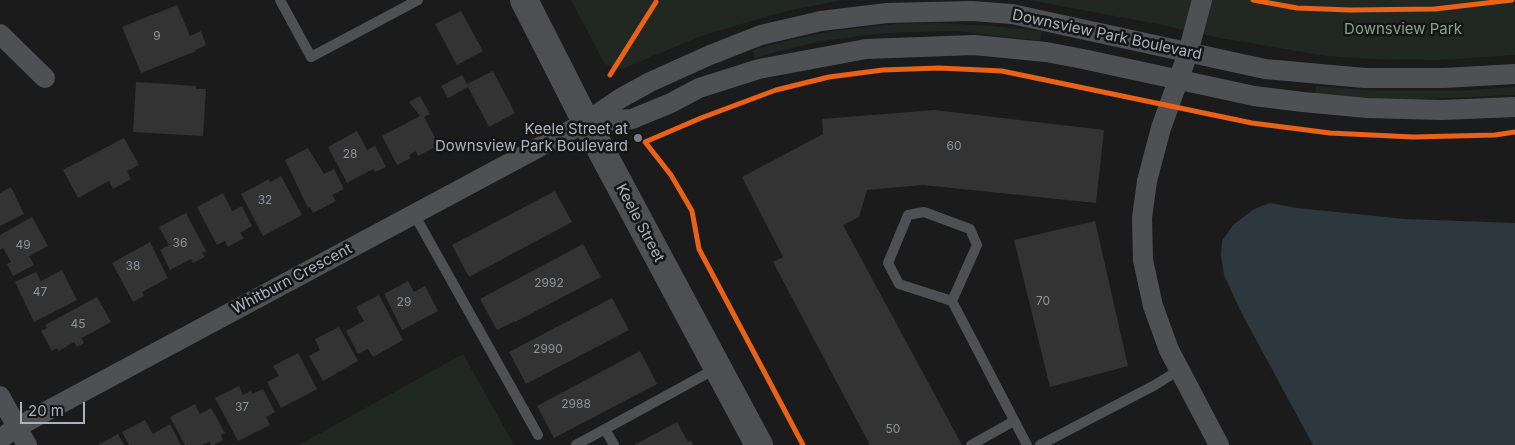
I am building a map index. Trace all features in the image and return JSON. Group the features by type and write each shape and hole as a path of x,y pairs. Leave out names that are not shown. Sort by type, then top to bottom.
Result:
{"main road":[{"name":"Keele Street","path":"524,0 586,122 759,445"}],"street":[{"path":"1202,0 1180,79 1158,140 1148,181 1142,218 1143,260 1153,306 1169,350 1219,445"},
{"name":"Downsview Park Boulevard","path":"586,122 621,98 650,82 761,35 821,21 887,13 972,11 1012,14 1265,69 1366,78 1444,78 1515,74"},
{"path":"0,34 45,78"},
{"name":"Downsview Park Boulevard","path":"586,122 632,119 699,88 759,69 866,49 974,45 1046,52 1254,96 1367,108 1442,110 1515,107"},
{"name":"Whitburn Crescent","path":"0,439 17,427 586,122"},
{"path":"0,396 27,445"}],"lane":[{"path":"280,0 311,57 418,0"},
{"path":"952,301 977,245 970,229 924,212 908,215 888,263 900,284 952,301 1027,445"},
{"path":"414,214 538,435"},
{"path":"576,445 718,368"},
{"path":"1040,445 1180,370"},
{"path":"971,445 1014,421"},
{"path":"605,429 614,445"}],"green space":[{"path":"571,0 842,0 782,12 701,36 622,69 605,64"},
{"name":"Downsview Park","path":"1029,0 1515,0 1515,55 1438,60 1326,56 1215,37 1163,25"},
{"path":"936,23 1041,31 1040,41 958,31 913,32 875,34 829,40 755,58 753,50 833,31 895,24"},
{"path":"1316,86 1377,91 1457,91 1515,87 1515,95 1397,100 1315,94"},
{"path":"463,354 514,445 299,445"}],"shaded area":[{"path":"1270,203 1297,208 1405,219 1515,223 1515,445 1313,445 1241,312 1224,275 1221,255 1222,241 1233,225 1254,209"}],"building":[{"path":"177,5 190,36 201,31 206,45 196,51 141,73 122,27"},
{"path":"461,11 483,51 457,65 435,24"},
{"path":"493,71 515,113 489,127 468,87 448,98 441,86 462,75 467,84"},
{"path":"136,82 196,86 196,89 206,89 203,136 133,132"},
{"path":"420,96 430,114 424,117 439,145 418,156 416,151 409,155 411,158 397,165 382,136 420,116 409,102"},
{"path":"935,110 1104,130 1096,203 923,185 867,190 859,217 843,225 962,445 870,445 773,262 783,257 742,177 823,134 822,119"},
{"path":"357,131 367,150 375,146 386,167 375,172 373,169 347,183 328,147"},
{"path":"124,138 139,165 127,171 131,179 113,189 109,181 78,198 63,170"},
{"path":"308,148 324,174 334,169 344,189 332,195 336,201 313,213 310,207 308,208 285,160"},
{"path":"281,176 302,215 263,236 241,194 269,179 270,182"},
{"path":"11,187 24,214 0,226 0,193"},
{"path":"555,191 572,222 469,277 452,245"},
{"path":"223,193 232,211 242,206 252,226 240,233 244,238 228,247 225,241 217,245 197,207"},
{"path":"186,213 206,251 202,253 205,257 193,263 191,259 170,270 160,250 169,245 159,227"},
{"path":"32,217 48,246 29,256 34,265 13,276 7,264 11,262 3,248 0,250 0,235"},
{"path":"1095,221 1128,366 1050,387 1014,240"},
{"path":"150,242 168,278 142,292 144,296 133,302 112,263"},
{"path":"583,244 601,277 497,330 480,299"},
{"path":"62,270 77,300 34,322 15,282 36,272 41,281"},
{"path":"408,281 414,292 425,286 438,311 402,330 384,294"},
{"path":"379,295 403,340 373,357 368,349 358,354 346,331 364,321 356,307"},
{"path":"97,297 111,322 82,338 84,343 77,347 74,342 59,351 57,348 52,351 41,331 47,328 45,325"},
{"path":"612,298 629,330 526,384 509,352"},
{"path":"339,327 358,361 323,381 309,356 320,350 315,339"},
{"path":"640,351 657,384 554,438 537,406"},
{"path":"298,353 317,389 281,408 267,382 279,376 273,366"},
{"path":"239,386 243,395 251,391 252,394 263,389 275,412 266,417 270,425 238,441 215,398"},
{"path":"195,404 200,414 211,408 225,433 221,435 223,440 214,445 211,445 209,442 202,445 185,445 170,417"},
{"path":"145,420 153,434 170,424 181,445 129,445 122,432"},
{"path":"677,422 688,442 691,440 693,445 634,445"},
{"path":"118,434 124,445 98,445"}],"cycle path":[{"path":"1253,0 1297,8 1350,10 1435,9 1512,0"},
{"path":"610,75 656,2"},
{"path":"803,445 699,249 692,211 671,175 645,142 701,118 776,90 829,77 883,70 939,68 1002,71 1252,123 1330,133 1413,137 1495,135 1515,132"}],"place":[{"name":"Keele Street at Downsview Park Boulevard","path":"638,138"}]}
